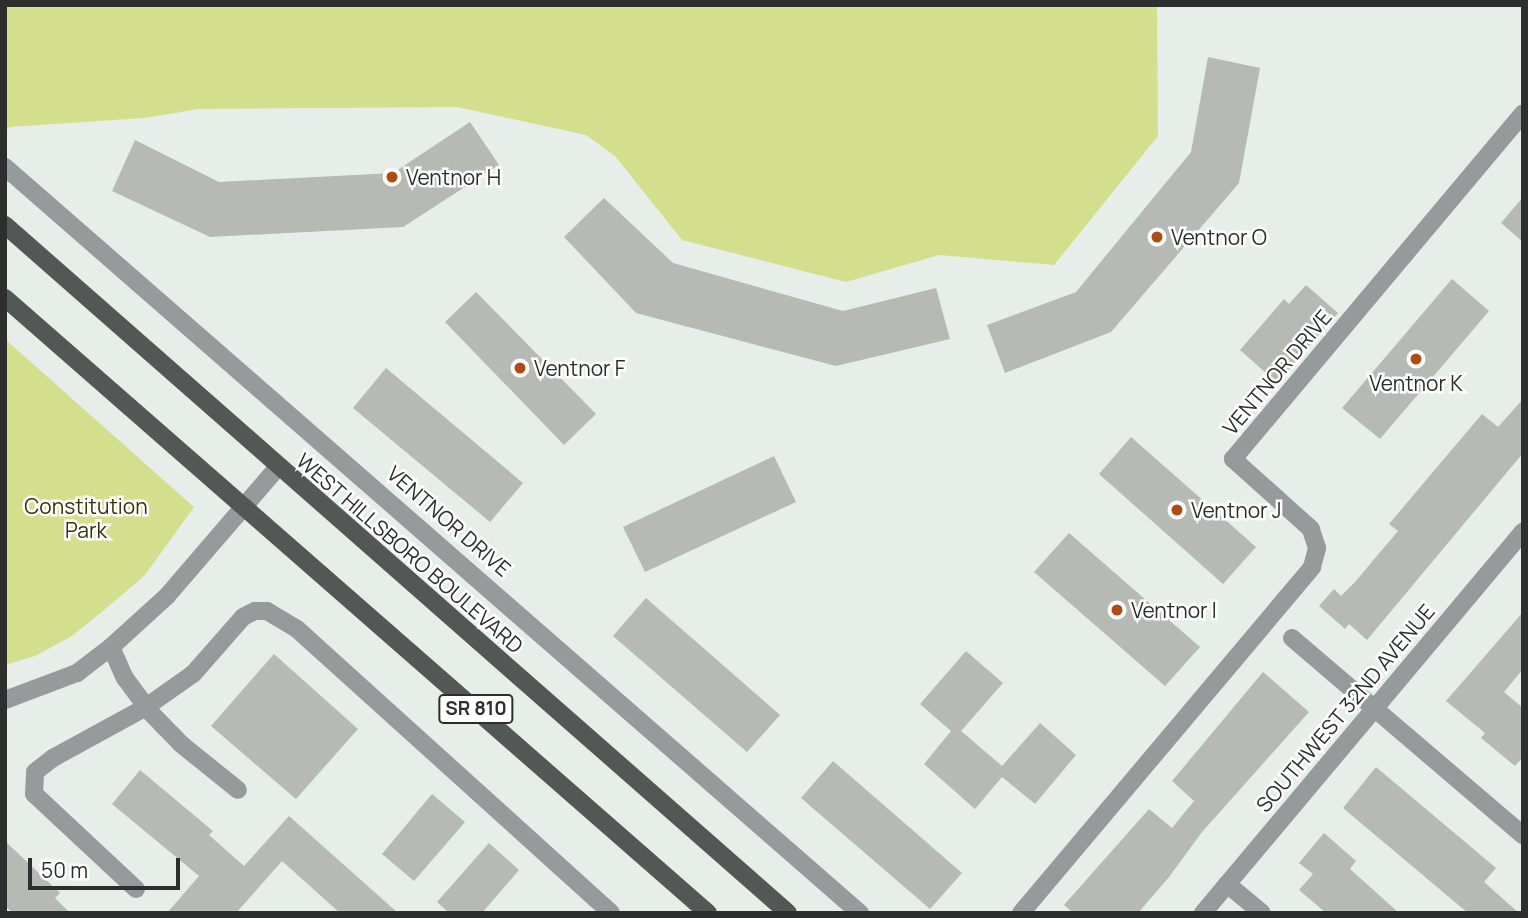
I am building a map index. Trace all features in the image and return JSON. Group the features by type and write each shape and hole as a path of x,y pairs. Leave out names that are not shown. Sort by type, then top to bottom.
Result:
{"main road":[{"name":"WEST HILLSBORO BOULEVARD","path":"5,225 788,913"},
{"name":"SR 810","path":"5,298 708,913"}],"street":[{"name":"VENTNOR DRIVE","path":"1021,913 1312,566 1317,548 1311,528 1233,459 1523,113"},
{"name":"VENTNOR DRIVE","path":"5,167 860,913"},
{"path":"5,701 77,673 111,648 167,596 278,467"},
{"name":"SOUTHWEST 32ND AVENUE","path":"1203,913 1523,532"},
{"path":"136,889 46,808 34,794 35,772 52,758 146,707 193,674 243,617 256,611 267,611 297,629 611,913"},
{"path":"1292,638 1373,710 1523,835"},
{"path":"111,648 125,678 146,707 181,744 238,790"},
{"path":"1227,884 1262,913"}],"green space":[{"path":"5,5 1157,5 1158,136 1054,265 939,255 846,282 682,240 615,156 586,135 457,107 199,109 145,118 10,127 5,131"},
{"name":"Constitution Park","path":"5,339 194,507 145,575 109,606 72,636 35,656 5,665"}],"building":[{"name":"Ventnor O","path":"1208,57 1260,68 1239,183 1111,332 1005,373 987,325 1076,292 1191,152"},
{"name":"Ventnor H","path":"470,122 499,165 403,227 210,237 112,191 135,140 219,182 393,173"},
{"path":"1523,197 1523,242 1501,223"},
{"path":"604,198 673,263 843,311 936,288 950,339 836,366 636,313 564,237"},
{"name":"Ventnor K","path":"1452,279 1489,311 1380,439 1342,408"},
{"path":"1306,285 1338,313 1277,383 1240,350 1284,299 1289,304"},
{"name":"Ventnor F","path":"476,292 596,414 564,445 445,322"},
{"path":"386,368 523,483 490,522 353,408"},
{"path":"1523,399 1523,453 1367,640 1349,624 1345,629 1319,606 1334,589 1341,596 1355,582 1398,531 1389,524 1482,414 1498,427"},
{"name":"Ventnor J","path":"1131,437 1256,547 1223,584 1099,474"},
{"path":"774,456 796,502 645,572 623,527"},
{"name":"Ventnor I","path":"1069,533 1200,647 1165,686 1034,572"},
{"path":"646,598 780,715 747,752 613,636"},
{"path":"1523,612 1523,669 1504,692 1523,708 1523,757 1515,766 1481,738 1485,733 1446,701"},
{"path":"966,651 1003,683 961,731 1002,766 1040,723 1076,755 1035,804 1002,777 975,809 924,764 951,731 920,704"},
{"path":"274,654 358,729 296,799 211,726"},
{"path":"1263,672 1309,712 1202,832 1138,913 1073,913 1064,905 1149,809 1172,828 1194,801 1172,781"},
{"path":"833,761 962,873 930,909 801,798"},
{"path":"1376,767 1496,868 1484,882 1519,913 1468,913 1343,808"},
{"path":"140,770 213,831 209,835 244,866 289,816 398,913 340,913 282,861 236,913 167,913 199,876 112,804"},
{"path":"432,794 465,822 414,881 382,854"},
{"path":"1324,833 1356,861 1350,869 1399,913 1326,913 1299,890 1313,874 1299,863"},
{"path":"5,841 60,893 55,898 70,913 13,913 5,906"},
{"path":"489,843 519,870 482,913 449,913 437,902"}],"place":[{"name":"Ventnor H","path":"392,177"},
{"name":"Ventnor O","path":"1157,237"},
{"name":"Ventnor K","path":"1416,359"},
{"name":"Ventnor F","path":"520,368"},
{"name":"Ventnor J","path":"1177,510"},
{"name":"Ventnor I","path":"1117,610"}]}
